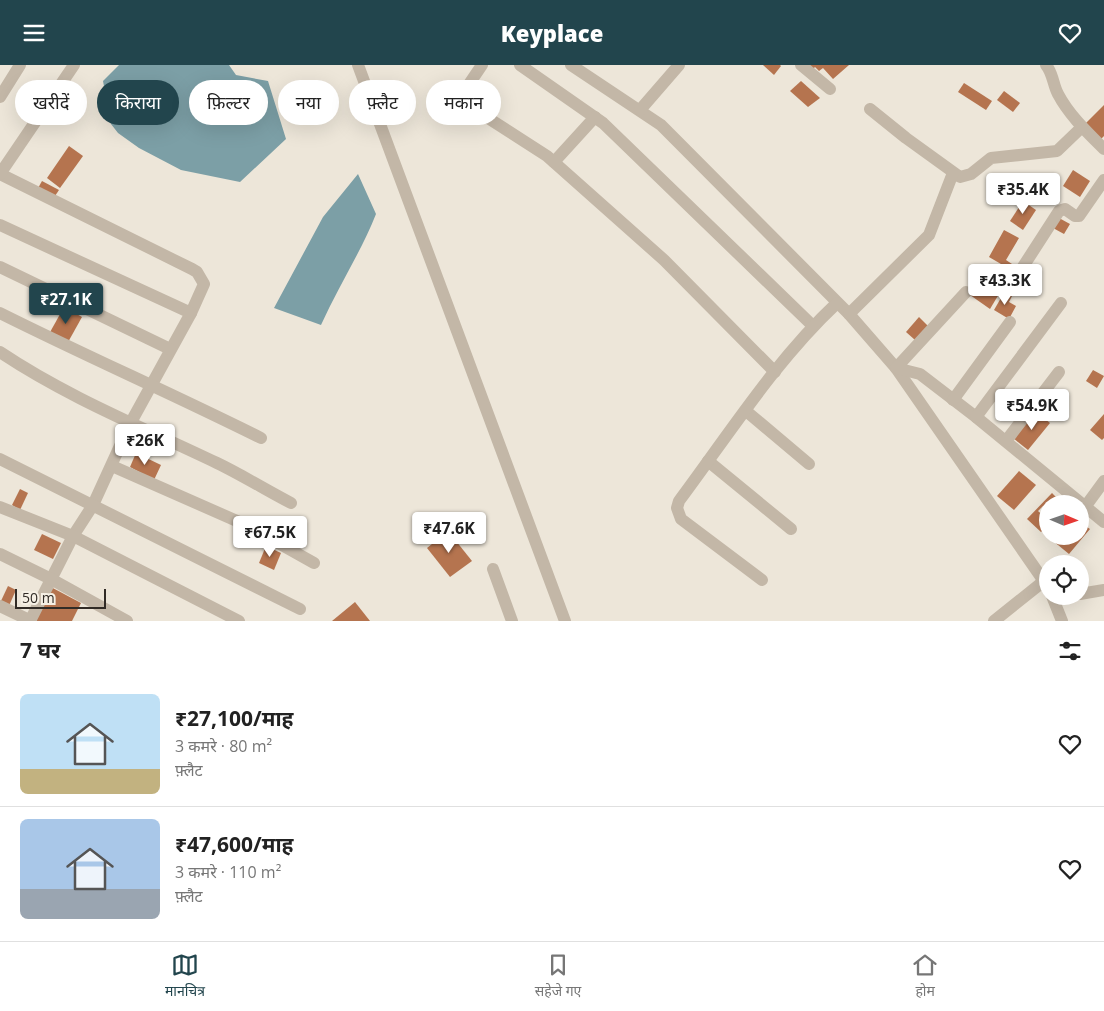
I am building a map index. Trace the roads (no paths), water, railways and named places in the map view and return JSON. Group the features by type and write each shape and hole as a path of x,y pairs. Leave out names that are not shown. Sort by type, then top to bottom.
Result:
{"street":[{"path":"0,97 20,65"},
{"path":"0,606 30,621 73,536 93,505 130,424 191,313 204,284 197,272 0,174 74,65"},
{"path":"358,65 565,621"},
{"path":"482,65 462,93 463,102 554,162 664,260 775,372"},
{"path":"520,65 594,117 711,226 812,326"},
{"path":"571,65 661,125 849,314 896,368 1039,574"},
{"path":"640,110 679,65"},
{"path":"801,65 830,89"},
{"path":"1046,65 1051,72 1059,97 1082,127 1104,149"},
{"path":"870,109 953,173 965,177 986,161 1002,156 1051,153 1062,147 1082,127"},
{"path":"554,162 594,117"},
{"path":"849,314 929,235 953,173"},
{"path":"1008,290 1059,211 1065,209 1075,216 1079,215 1104,180"},
{"path":"0,225 191,313"},
{"path":"0,267 170,349"},
{"path":"896,368 966,292"},
{"path":"762,580 688,525 678,514 679,501 775,372 812,326 837,303"},
{"path":"976,417 1062,303"},
{"path":"0,313 92,359 152,385 262,438"},
{"path":"953,400 1010,322"},
{"path":"0,352 25,369 130,424 218,464 291,503"},
{"path":"896,368 920,374 1006,441 1071,495"},
{"path":"1006,441 1060,372"},
{"path":"746,411 809,464"},
{"path":"0,459 300,609"},
{"path":"708,461 791,529"},
{"path":"112,466 246,525 314,563"},
{"path":"1089,502 1104,481"},
{"path":"0,507 73,536 238,621"},
{"path":"1089,510 1104,522"},
{"path":"0,554 51,579 128,621"},
{"path":"493,569 512,621"},
{"path":"994,621 1039,589"},
{"path":"1089,592 1104,589"},
{"path":"1056,605 1062,621"}],"water":[{"path":"119,65 229,65 236,75 263,80 189,80 189,125 268,125 268,81 278,113 278,125 282,125 286,139 240,182 181,170 139,148 118,133 112,125 179,125 179,80 104,80"},
{"path":"358,174 376,214 321,325 274,308 323,217"}]}
